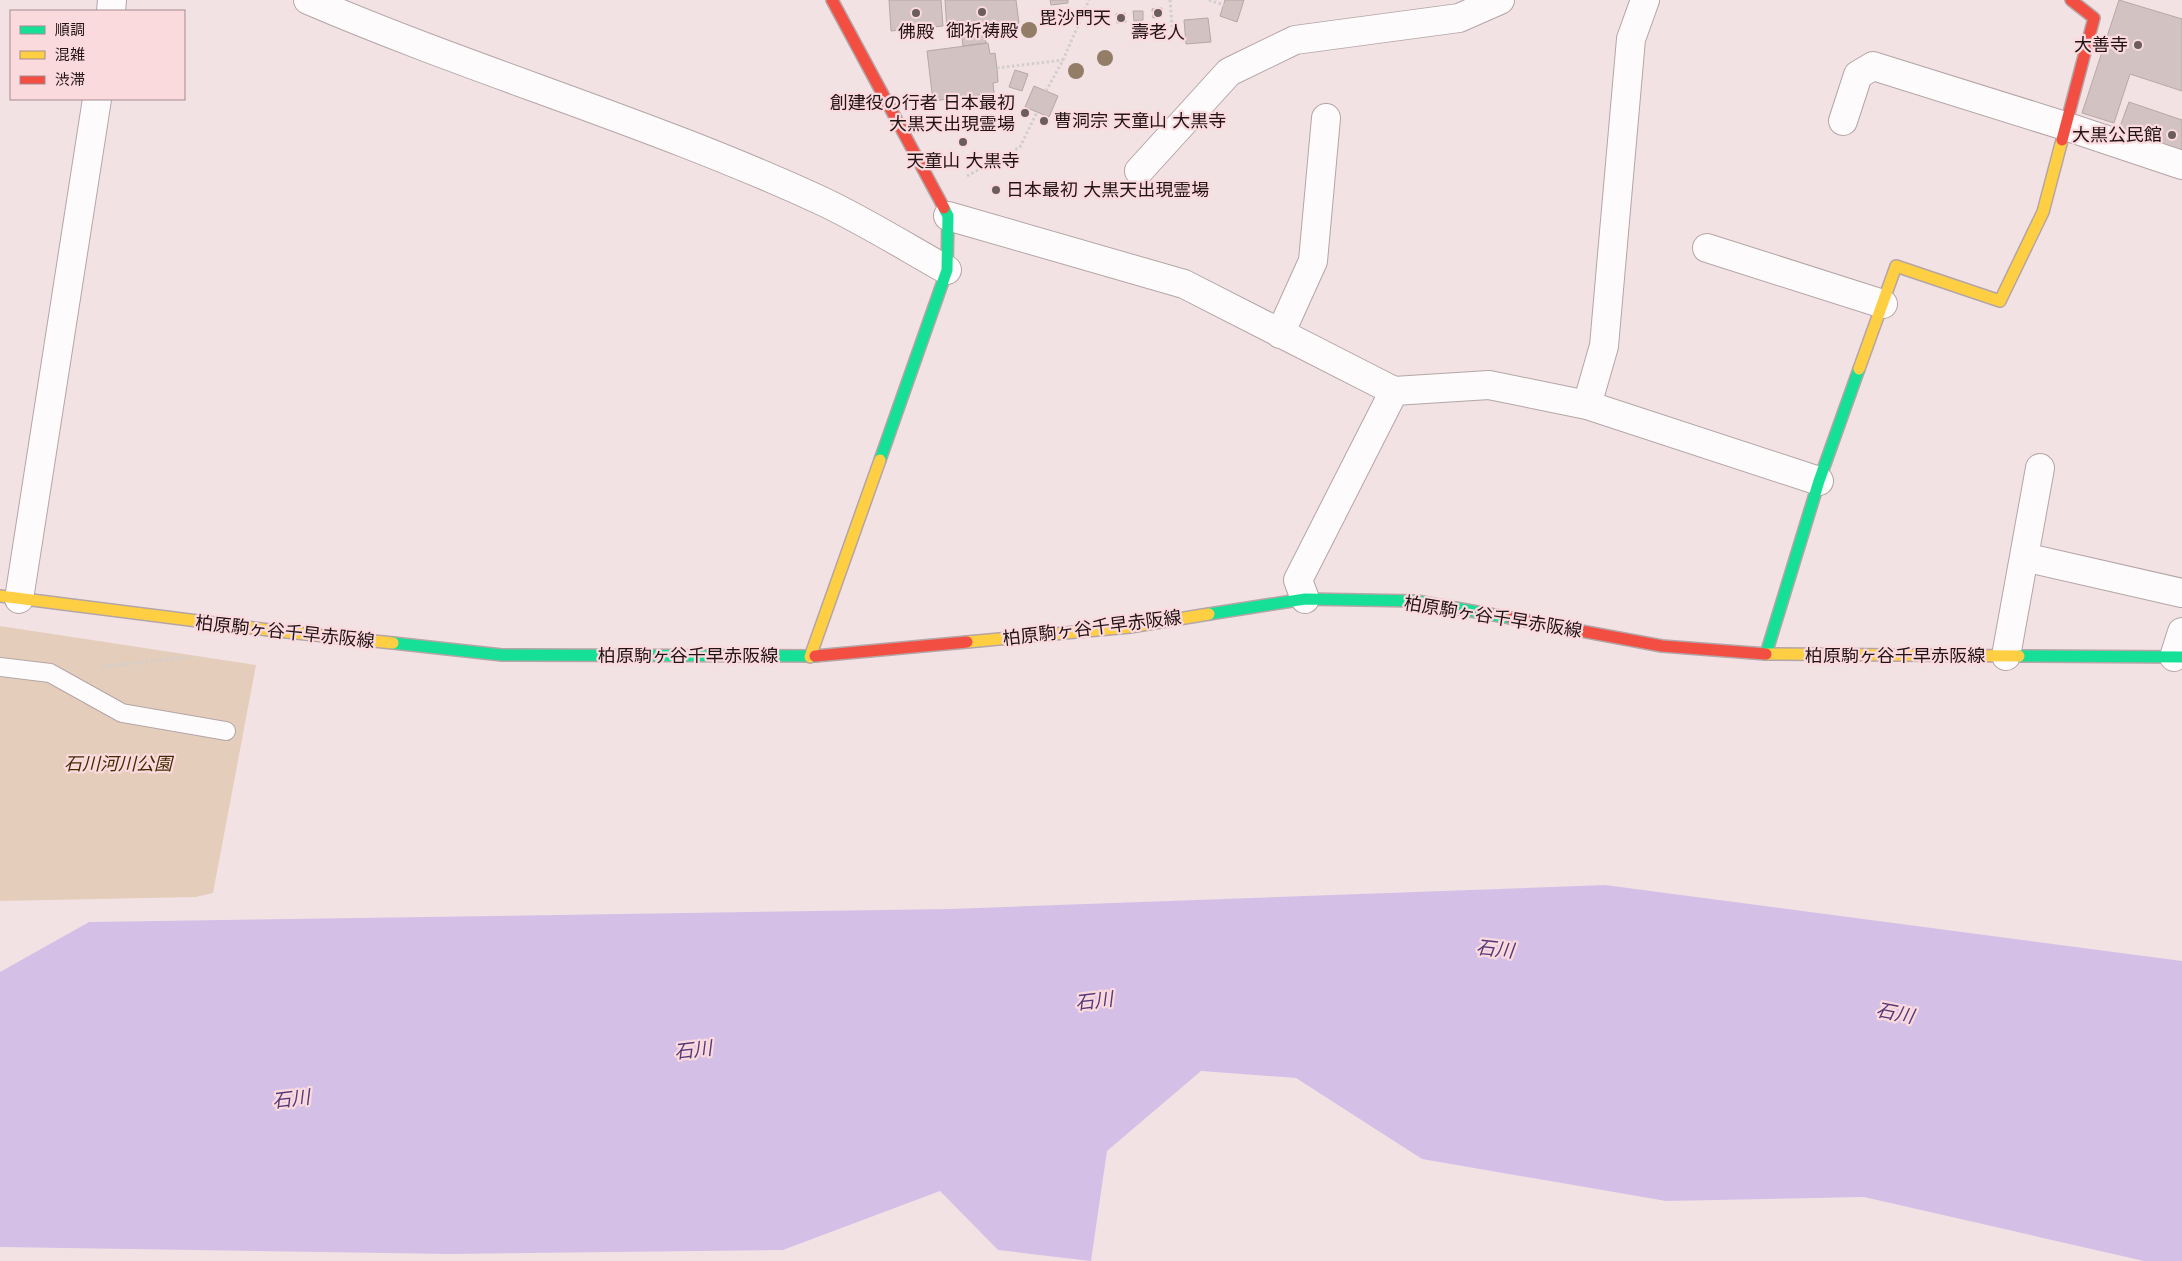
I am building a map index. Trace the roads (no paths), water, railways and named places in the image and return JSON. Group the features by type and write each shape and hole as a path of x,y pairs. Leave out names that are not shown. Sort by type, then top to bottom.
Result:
{"main road":[{"path":"810,657 947,270 948,216 832,0"},
{"path":"1766,654 1819,481 1896,266 2000,300 2043,212 2094,18 2071,0"},
{"name":"柏原駒ヶ谷千早赤阪線","path":"10,598 277,631 502,655 810,657 1130,627 1305,599 1416,601 1662,646 1766,654 2006,656 2179,649"}],"street":[{"path":"308,0 388,35 605,114 749,170 826,203 947,270"},
{"path":"1139,170 1228,72 1295,40 1459,18 1500,0"},
{"path":"1587,405 1604,346 1630,39 1644,1"},
{"path":"1843,121 1858,75 1873,66 2182,165"},
{"path":"10,598 97,100"},
{"path":"1280,334 1313,260 1326,118"},
{"path":"948,216 1184,284 1394,391 1489,385 1587,405 1819,481"},
{"path":"1706,248 1883,304"},
{"path":"1305,599 1298,580 1394,391"},
{"path":"2006,656 2040,468"},
{"path":"2024,557 2182,593"}],"lane":[{"path":"0,667 50,673 122,713 226,731"}],"water":[{"name":"石川","path":"1605,885 2182,961 2182,1261 2144,1261 1864,1197 1666,1201 1422,1159 1296,1078 1201,1071 1107,1151 1091,1261 998,1250 940,1191 783,1250 450,1254 0,1247 0,972 89,922 950,909"}],"place":[{"name":"御祈祷殿","path":"982,12"},
{"name":"佛殿","path":"916,13"},
{"name":"壽老人","path":"1158,13"},
{"name":"毘沙門天","path":"1121,18"},
{"name":"大善寺","path":"2138,45"},
{"name":"創建役の行者 日本最初 大黒天出現霊場","path":"1025,113"},
{"name":"曹洞宗 天童山 大黒寺","path":"1044,121"},
{"name":"大黒公民館","path":"2172,135"},
{"name":"天童山 大黒寺","path":"963,142"},
{"name":"日本最初 大黒天出現霊場","path":"996,190"}],"park label":[{"name":"石川河川公園","path":"118,764"}]}
